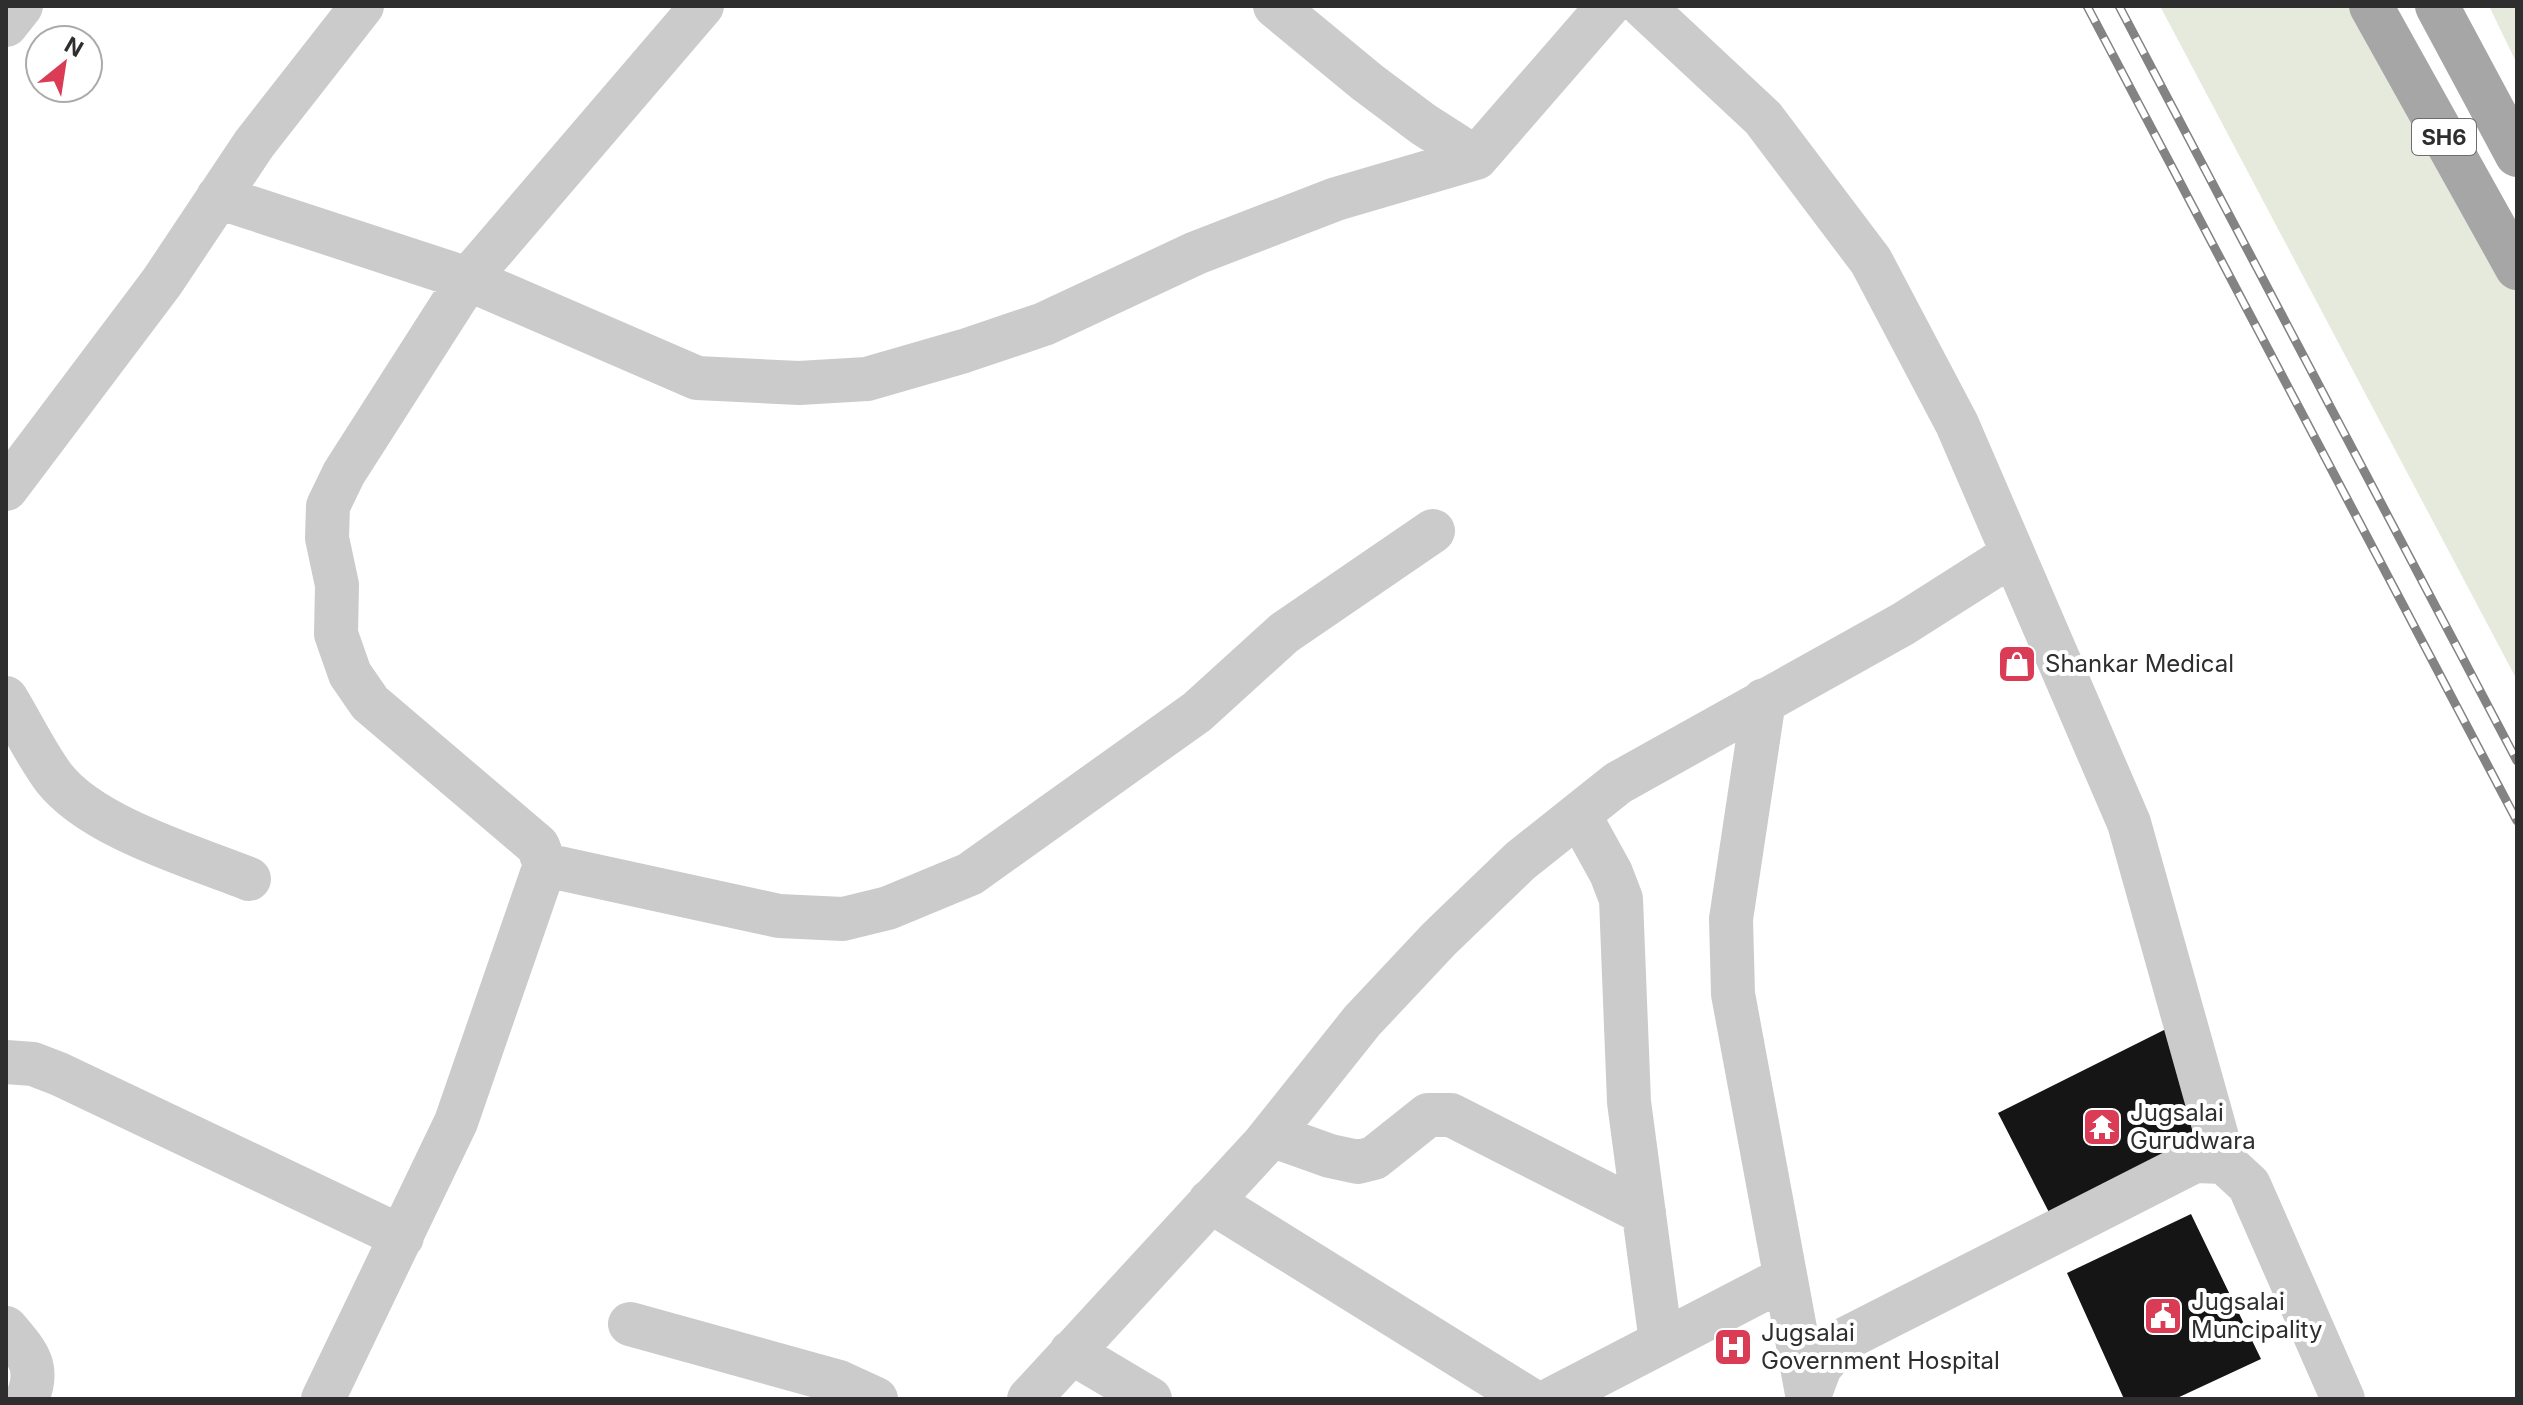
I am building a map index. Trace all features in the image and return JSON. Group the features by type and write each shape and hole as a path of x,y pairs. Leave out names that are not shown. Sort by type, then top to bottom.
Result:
{"main road":[{"name":"SH6","path":"2371,6 2517,268"},
{"name":"SH6","path":"2437,6 2517,155"}],"street":[{"path":"6,25 21,6"},
{"path":"6,489 162,282 254,144 362,6"},
{"path":"323,1399 456,1122 545,865 538,846 370,703 350,674 336,634 337,585 327,538 328,506 344,473 468,279 702,6"},
{"path":"1275,6 1367,82 1423,124 1476,158"},
{"path":"218,197 468,279 697,378 799,383 867,379 1044,324 1196,253 1322,205 1476,158 1608,6"},
{"path":"1643,6 1763,118 1871,261 1957,424 2129,823 2224,1162 2249,1185 2343,1399"},
{"path":"545,865 779,916 843,919 888,908 970,874 1197,712 1284,633 1433,531"},
{"path":"1029,1399 1271,1135 1362,1021 1439,939 1520,861 1618,783 1903,624 2013,554"},
{"path":"6,698 55,778 80,803 107,821 249,879"},
{"path":"1764,700 1731,919 1733,994 1808,1399"},
{"path":"1579,815 1611,873 1621,899 1629,1102 1661,1342"},
{"path":"6,1062 33,1064 59,1074 402,1237"},
{"path":"1271,1135 1330,1156 1358,1162 1374,1158 1428,1115 1451,1115 1644,1213"},
{"path":"1808,1399 1820,1367 1843,1340 2195,1161 2224,1162"},
{"path":"1210,1201 1529,1399"},
{"path":"1552,1399 1785,1278"},
{"path":"630,1324 839,1382 876,1399"},
{"path":"6,1328 27,1356 34,1372 27,1399"},
{"path":"1071,1352 1150,1399"}],"shaded area":[{"path":"2160,6 2366,6 2517,285 2517,680"},
{"path":"2489,6 2517,6 2517,64"}],"building":[{"name":"Jugsalai Gurudwara","path":"2172,1026 2203,1142 2054,1222 1998,1113"},
{"name":"Jugsalai Muncipality","path":"2191,1214 2261,1359 2175,1399 2124,1399 2067,1273"}],"railway":[{"path":"2087,6 2517,821"},
{"path":"2119,6 2517,761"}],"place":[{"name":"Shankar Medical","path":"2017,664"},
{"name":"Jugsalai Gurudwara","path":"2102,1127"},
{"name":"Jugsalai Muncipality","path":"2163,1316"},
{"name":"Jugsalai Government Hospital","path":"1733,1347"}]}
